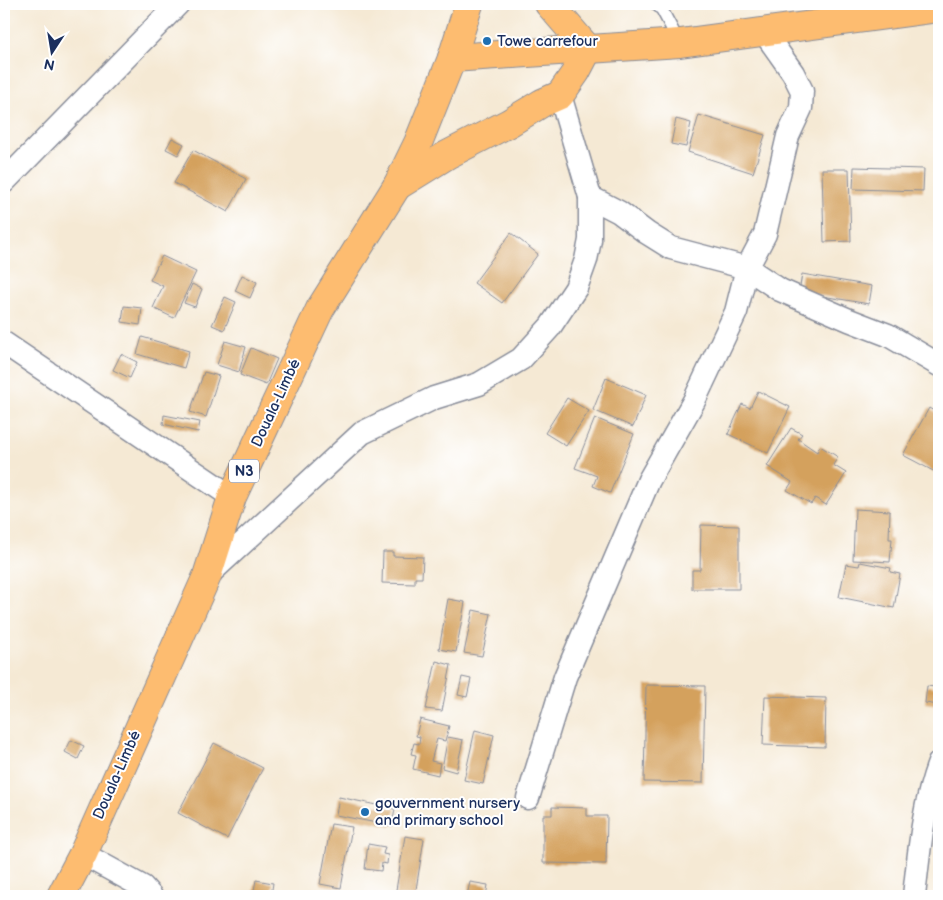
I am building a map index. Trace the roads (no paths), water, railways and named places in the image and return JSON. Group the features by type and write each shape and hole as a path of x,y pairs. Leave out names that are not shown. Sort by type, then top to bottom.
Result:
{"main road":[{"name":"Douala-Limbé","path":"61,896 83,854 207,576 232,497 320,310 397,186 418,143 452,58 469,4"},
{"path":"549,4 588,49"},
{"path":"452,58 680,43 939,8"},
{"path":"397,186 446,155 560,95 576,72 588,49"}],"street":[{"path":"4,182 178,4"},
{"path":"528,798 565,677 649,480 694,401 736,312 747,268 765,234 788,136 801,108 802,91 793,73 764,32"},
{"path":"207,576 362,433 434,398 479,384 521,359 550,327 576,288 586,260 590,240 590,197 560,95"},
{"path":"590,197 619,212 671,248 747,268 780,290 888,335 939,365"},
{"path":"4,343 232,497"},
{"path":"914,896 919,853 932,783 939,763"},
{"path":"83,854 143,887 151,896"}],"lane":[{"path":"656,4 662,10 680,43"}],"place":[{"name":"Towe carrefour","path":"487,41"},
{"name":"gouvernment nursery and primary school","path":"365,812"}]}
